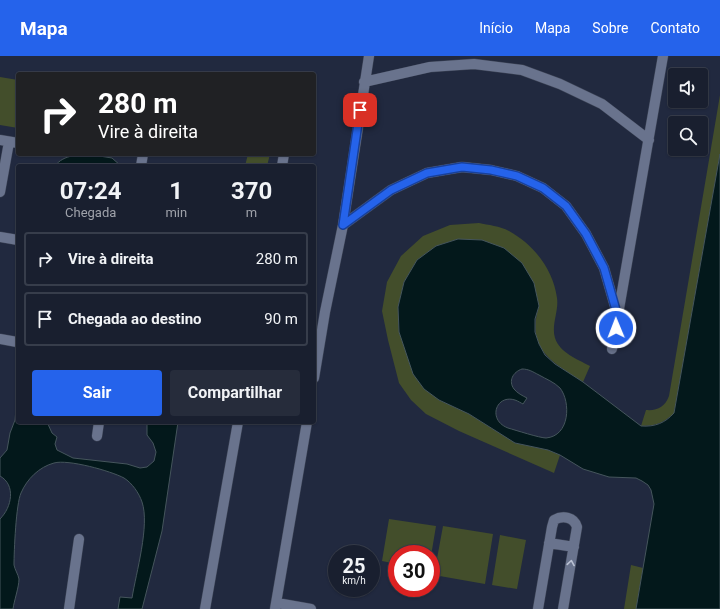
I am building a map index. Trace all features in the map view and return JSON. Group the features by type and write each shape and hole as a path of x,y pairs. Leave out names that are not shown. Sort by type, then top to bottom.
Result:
{"street":[{"path":"316,366 325,312 343,225 369,56"},
{"path":"612,349 663,56"},
{"path":"364,82 445,66 474,64 522,70 560,84 602,104 649,140"},
{"path":"0,192 9,142"},
{"path":"343,225 391,190 427,173 462,167 491,170 517,176 543,188 566,206 586,234 604,268 618,317"},
{"path":"0,237 16,240"},
{"path":"0,339 16,342"},
{"path":"97,436 99,424"},
{"path":"206,609 238,424"},
{"path":"307,424 276,606 311,609"},
{"path":"538,609 554,520 558,518 572,519 576,522 577,528 563,609"},
{"path":"69,609 79,539"},
{"path":"549,543 574,546"}],"green space":[{"path":"0,77 16,80 16,128 0,125"},
{"path":"720,95 720,154 674,413 659,423 641,426 646,410 660,408 669,396"},
{"path":"248,156 270,156 268,164 246,164"},
{"path":"479,223 509,231 526,243 547,268 555,287 557,298 554,328 555,338 557,343 565,352 590,366 583,382 561,367 544,352 536,333 536,321 539,306 458,239 436,246 417,260 404,282 398,307 399,332 439,400 469,414 515,443 548,450 560,455 554,473 459,431 426,414 411,400 399,383 382,311 387,282 401,256 423,236 450,225"},
{"path":"389,519 436,526 433,545 388,545 388,562 382,561"},
{"path":"443,526 493,534 485,584 440,576 440,545"},
{"path":"500,535 526,540 517,589 492,585"},
{"path":"631,565 643,568 636,609 624,609"}],"shaded area":[{"path":"720,154 720,609 636,609 654,504 651,490 648,485 636,478 609,477 583,469 560,455 548,450 515,443 469,414 439,400 424,389 413,374 399,332 398,307 404,282 417,260 436,246 458,239 482,240 504,248 522,263 534,283 539,306 535,319 535,332 545,355 555,364 583,382 641,426 659,424 674,413","holes":["522,369 529,370 553,382 564,394 567,409 566,418 564,425 554,436 543,438 508,428 501,424 498,419 496,409 503,401 508,399 515,400 523,404 527,398 515,390 511,383 512,377 516,372"]},
{"path":"99,156 112,158 119,164 57,164 67,157"},
{"path":"16,409 16,424 48,424 52,433 57,437 55,444 57,450 73,458 127,464 140,468 147,467 154,461 156,452 153,443 147,435 147,424 178,424 162,531 142,609 118,609 120,597 132,598 139,563 143,536 144,512 139,495 130,483 118,475 89,466 60,462 43,467 34,474 21,493 17,517 14,558 14,565 19,579 18,586 13,609 0,609 0,519 7,508 10,490 5,480 0,476 0,458 7,450 10,433 15,420"}],"route":[{"path":"360,110 343,225 391,190 427,173 462,167 491,170 517,176 543,188 566,206 586,234 604,268 618,317 616,328"}]}
